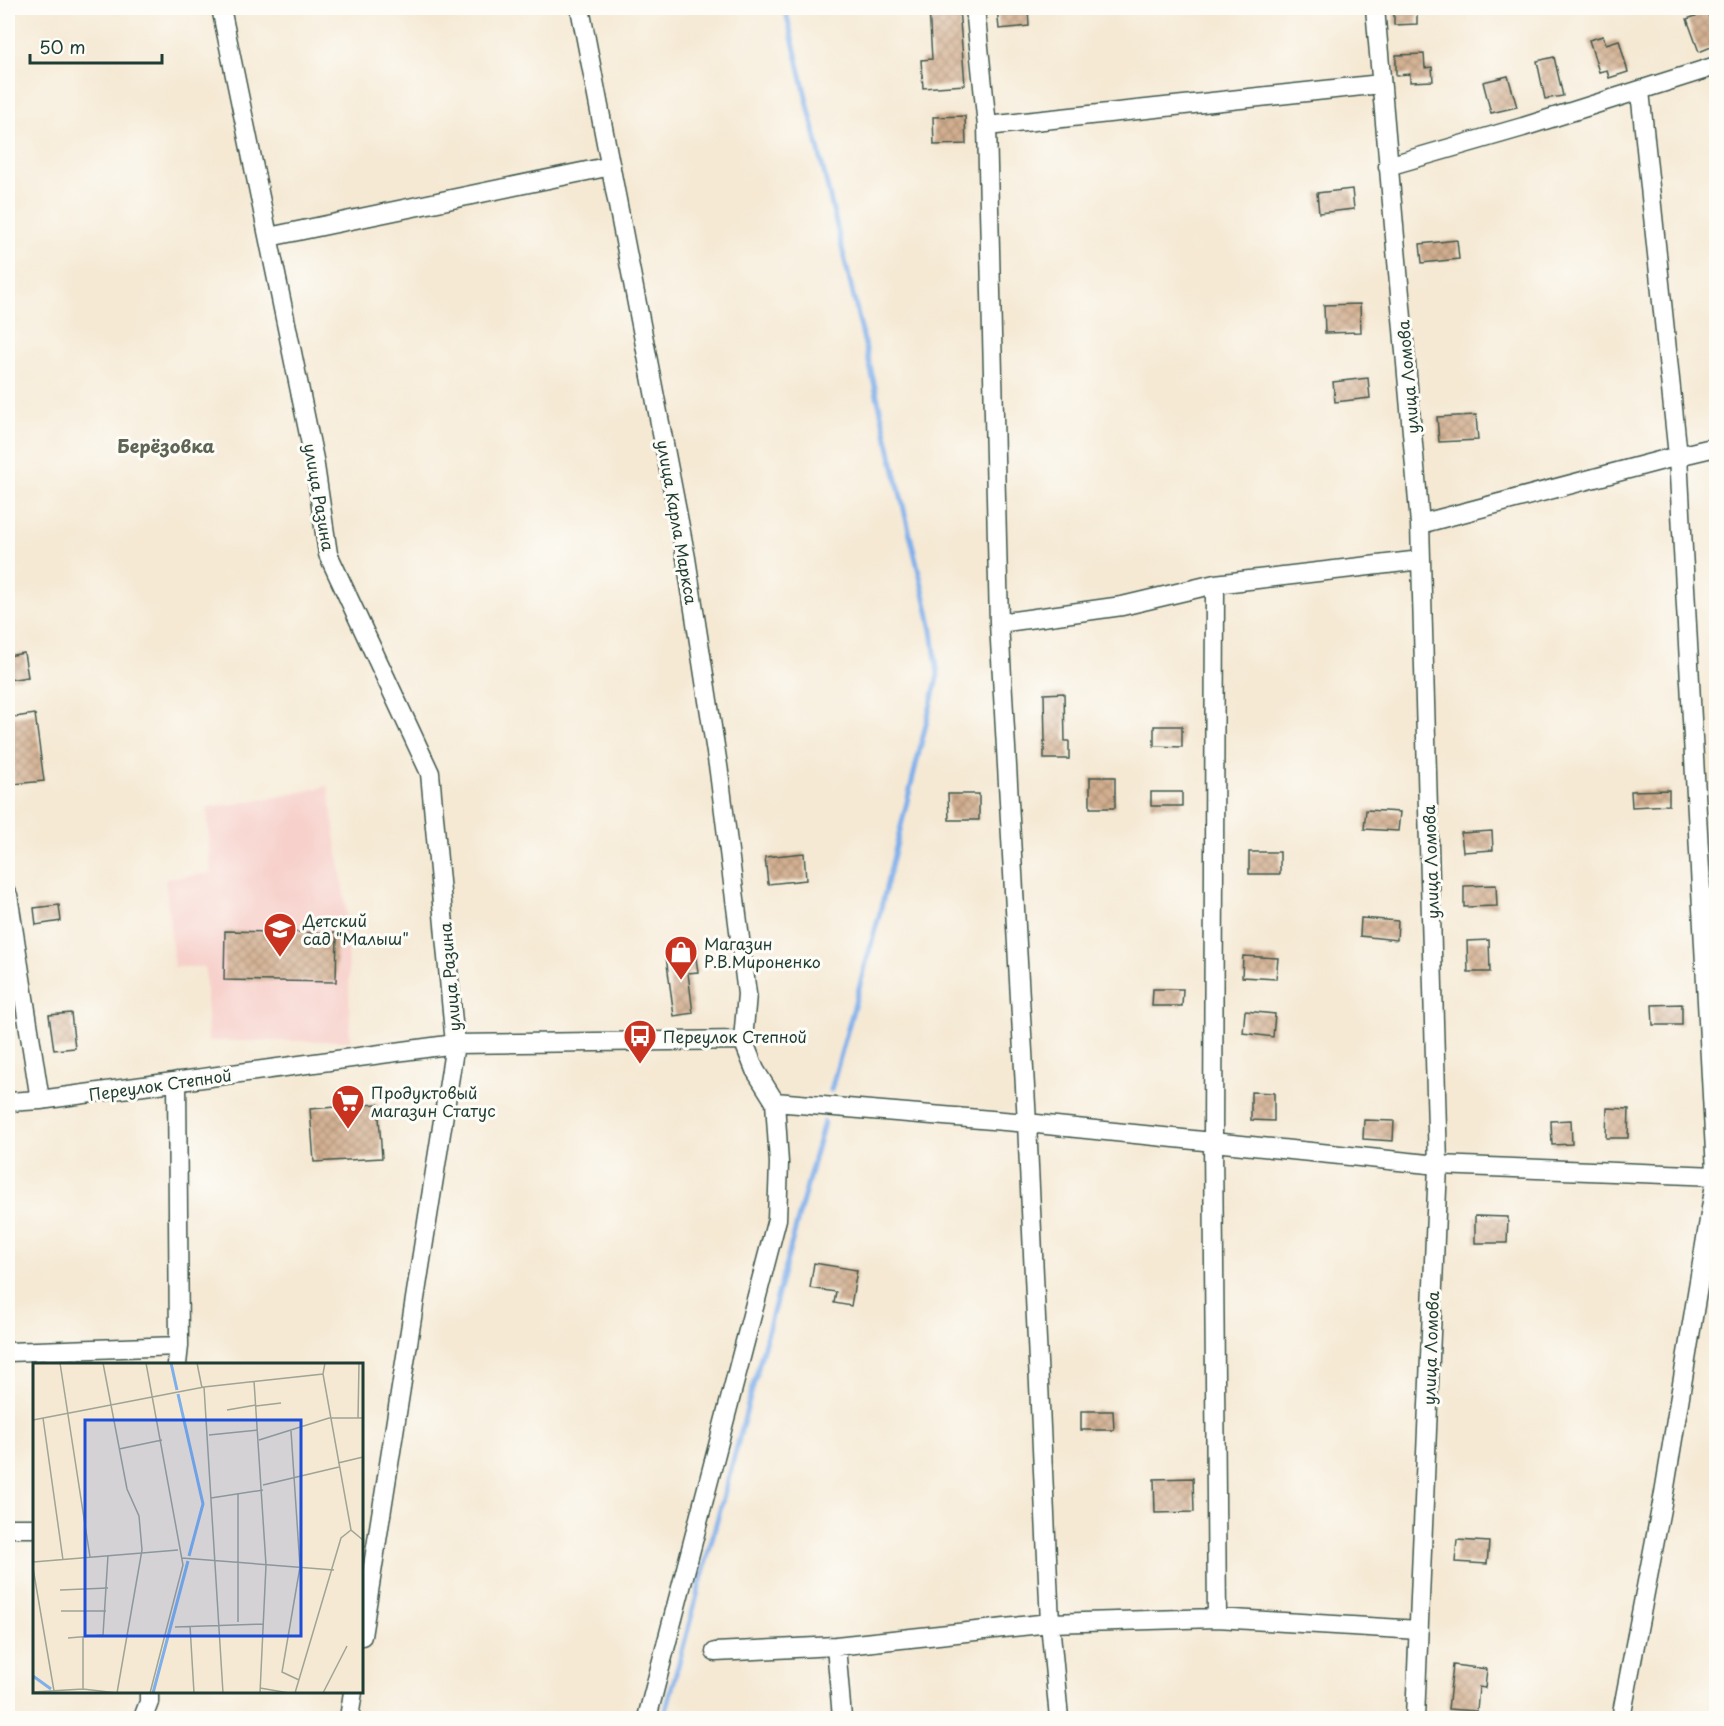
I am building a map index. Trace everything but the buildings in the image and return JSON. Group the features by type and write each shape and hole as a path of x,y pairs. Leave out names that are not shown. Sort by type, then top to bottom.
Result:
{"street":[{"name":"улица Разина","path":"221,8 314,459 328,554 430,773 455,1044 363,1630"},
{"name":"улица Карла Маркса","path":"579,8 686,558 717,761 747,994 743,1041"},
{"path":"975,8 987,126 999,623 1027,1123 1050,1623 1059,1719"},
{"name":"улица Ломова","path":"1375,8 1420,524 1438,1165 1415,1719"},
{"path":"1388,166 1716,66"},
{"path":"987,126 1381,84"},
{"path":"1640,91 1678,456 1716,1171"},
{"path":"268,237 611,166"},
{"path":"1420,524 1716,447"},
{"path":"999,623 1122,606 1215,584 1421,560"},
{"path":"1215,584 1213,1142 1217,1618"},
{"path":"8,895 40,1100"},
{"path":"647,1719 777,1219 779,1163 775,1102 755,1070 743,1041"},
{"name":"Переулок Степной","path":"8,1102 40,1100 455,1044 743,1041"},
{"path":"177,1081 179,1346 177,1363"},
{"path":"775,1102 1027,1123 1438,1165 1716,1177 1664,1493 1621,1719"},
{"path":"8,1352 179,1346"},
{"path":"8,1527 33,1528"},
{"path":"715,1652 836,1646 1050,1623 1217,1618 1419,1630"},
{"path":"836,1646 842,1719"},
{"path":"143,1719 149,1702 149,1693"},
{"path":"349,1719 353,1693"}],"shaded area":[{"path":"328,786 348,922 350,1041 208,1041 205,967 174,967 165,879 211,873 207,808 273,798"}],"waterway":[{"path":"785,8 926,602 938,675 880,912 831,1090"},
{"path":"664,1718 824,1122"}],"place":[{"name":"Детский сад \"Малыш\"","path":"280,958"},
{"name":"Магазин Р.В.Мироненко","path":"681,981"},
{"name":"Переулок Степной","path":"640,1065"},
{"name":"Продуктовый магазин Статус","path":"348,1130"}],"district":[{"name":"Берёзовка","path":"166,445"}]}
